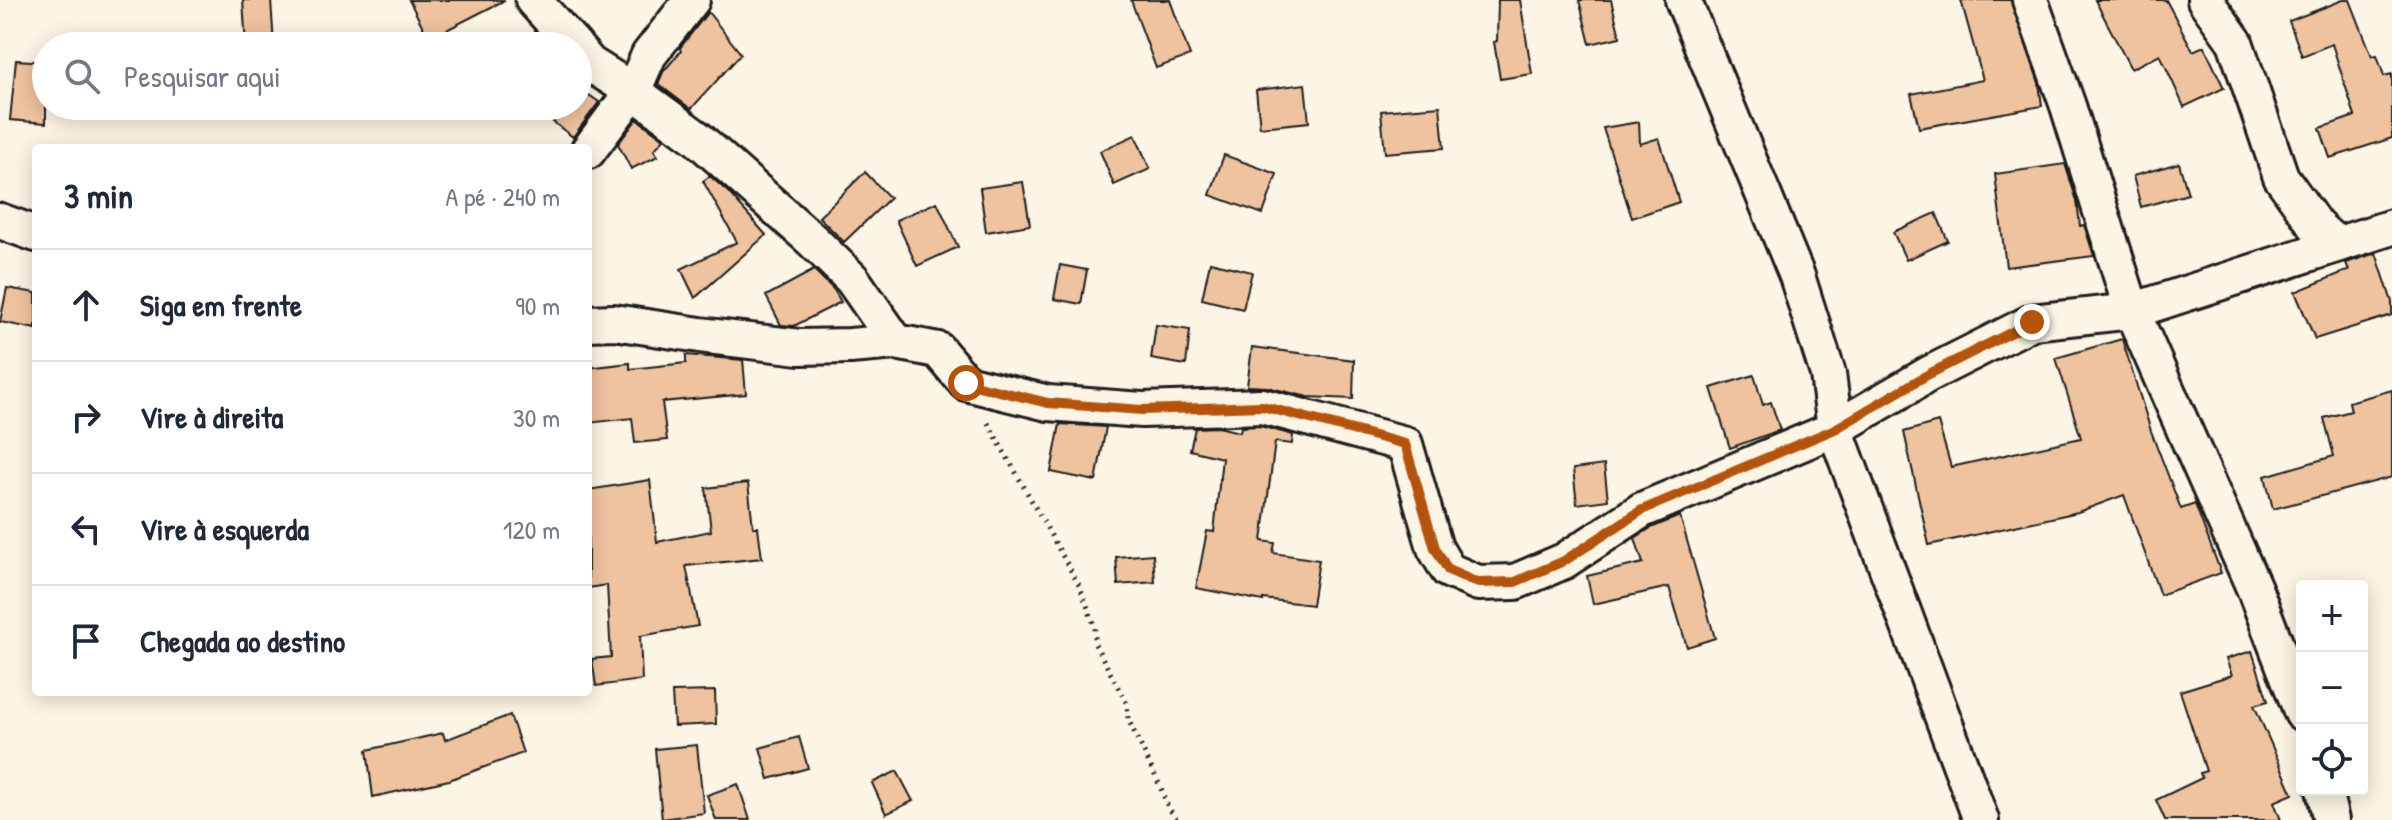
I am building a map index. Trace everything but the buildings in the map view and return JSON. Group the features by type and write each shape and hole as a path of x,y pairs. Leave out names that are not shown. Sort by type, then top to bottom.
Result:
{"street":[{"path":"533,0 562,32"},
{"path":"592,146 633,91 649,55 692,0"},
{"path":"1683,0 1797,276 1828,374 1835,429 1981,820"},
{"path":"2030,0 2068,106 2132,311 2254,588 2296,697"},
{"path":"2205,0 2235,42 2281,177 2316,226 2336,244"},
{"path":"592,65 697,138 822,250 852,279 896,342"},
{"path":"0,221 32,233"},
{"path":"592,323 614,322 800,347 896,342 938,350 966,383 1048,403 1142,410 1262,406 1405,444 1435,548 1448,570 1478,583 1515,582 1564,561 1642,510 1835,429 1929,374 2032,322 2132,311 2392,227"},
{"path":"2325,796 2331,820"}],"path":[{"path":"966,383 1080,587 1095,627 1095,644 1127,704 1128,719 1168,807 1177,820"}],"route":[{"path":"966,383 1048,403 1142,410 1262,406 1405,444 1435,548 1448,570 1478,583 1515,582 1564,561 1642,510 1835,429 1929,374 2032,322"}]}
